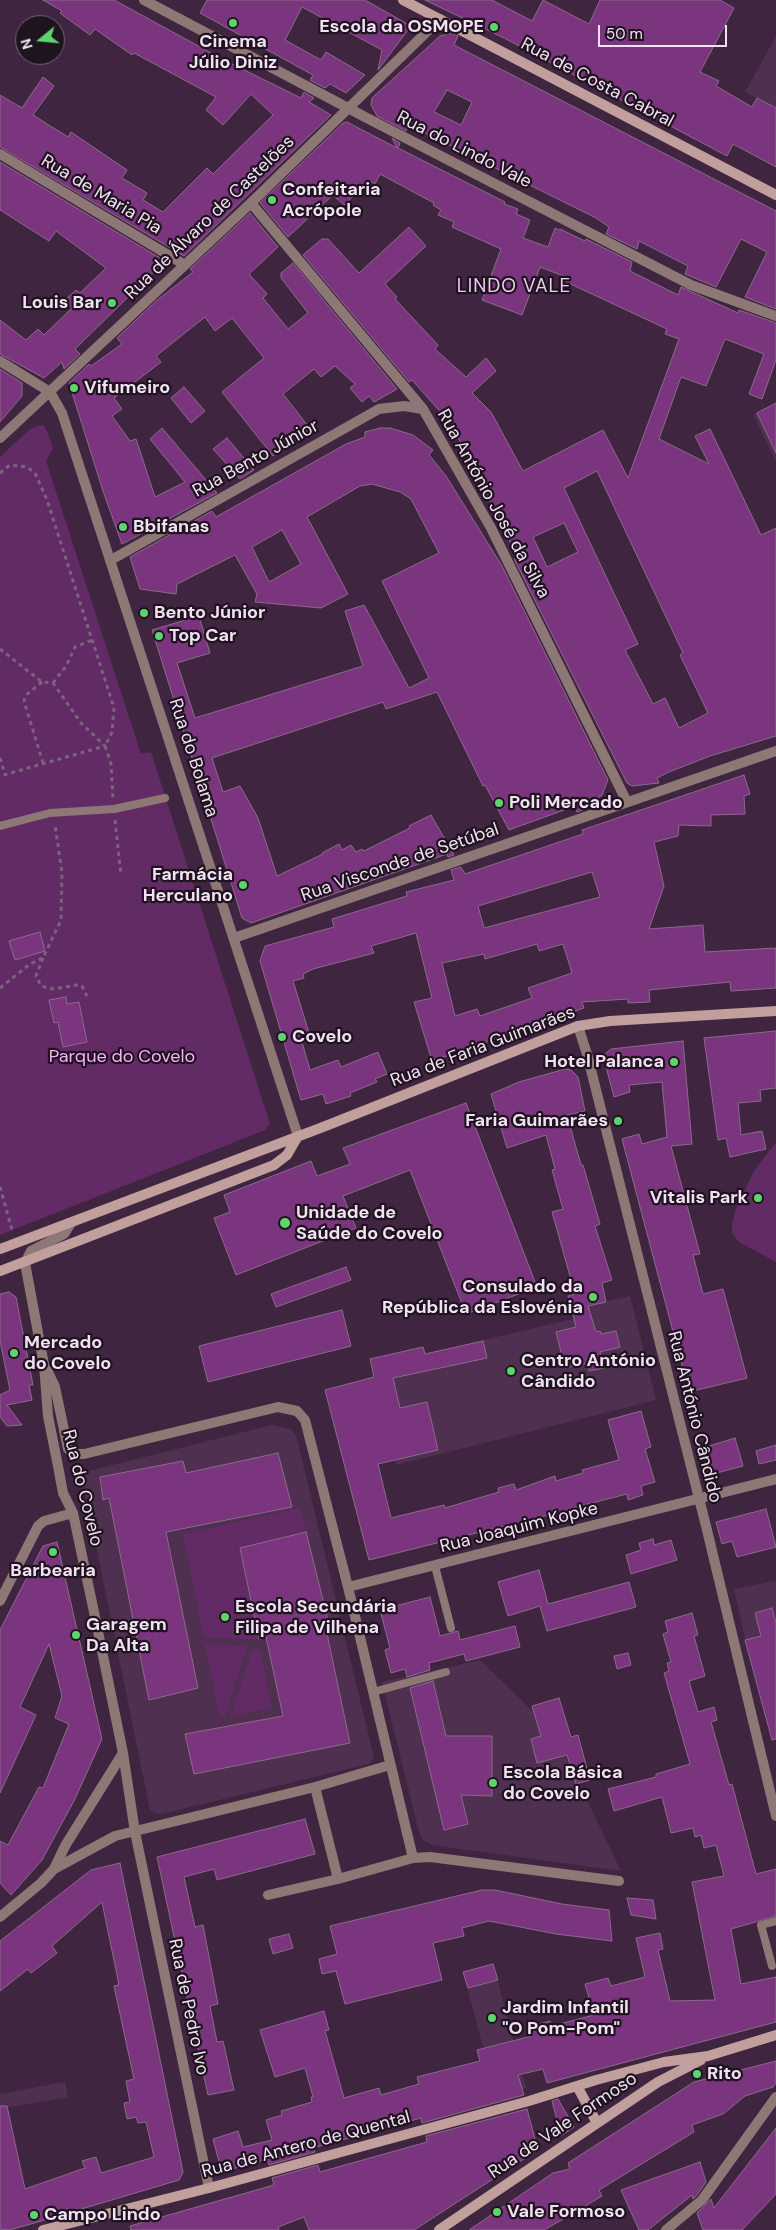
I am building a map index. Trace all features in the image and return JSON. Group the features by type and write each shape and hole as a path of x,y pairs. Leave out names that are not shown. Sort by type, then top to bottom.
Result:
{"main road":[{"name":"Rua de Costa Cabral","path":"403,0 776,195"},
{"name":"Rua de Faria Guimarães","path":"0,1249 298,1136 578,1026 610,1021 776,1012"},
{"path":"0,1272 274,1165 287,1155 298,1136"},
{"name":"Rua de Antero de Quental","path":"43,2230 209,2188 664,2062 708,2056 776,2035"},
{"name":"Rua de Vale Formoso","path":"439,2230 658,2082 708,2056"},
{"path":"576,2086 597,2123"}],"street":[{"name":"Rua do Lindo Vale","path":"144,0 348,108 691,284 776,316"},
{"name":"Rua de Álvaro de Castelões","path":"0,438 251,204 440,19"},
{"name":"Rua de Maria Pia","path":"0,154 185,265"},
{"name":"Rua António José da Silva","path":"251,204 423,409 491,528 627,802"},
{"path":"0,361 50,392"},
{"name":"Rua do Bolama","path":"50,392 62,413 298,1136"},
{"name":"Rua Bento Júnior","path":"111,560 379,409 404,406 423,409"},
{"name":"Rua Visconde de Setúbal","path":"234,938 776,751"},
{"name":"Rua António Cândido","path":"578,1026 587,1054 776,1816"},
{"path":"25,1263 31,1251 64,1234 71,1223"},
{"name":"Rua do Covelo","path":"25,1263 44,1365 48,1416 63,1493 73,1513 124,1753 135,1832"},
{"path":"44,1365 55,1386 68,1449 75,1454 84,1454 278,1407 297,1411 305,1420 348,1588 413,1858"},
{"name":"Rua Joaquim Kopke","path":"348,1588 776,1479"},
{"path":"0,1601 38,1526 44,1521 73,1513"},
{"path":"0,1917 41,1883 54,1869 65,1846 124,1753"},
{"path":"54,1869 115,1836 315,1787 390,1765"},
{"path":"315,1787 338,1879"},
{"name":"Rua de Pedro Ivo","path":"135,1832 209,2188"},
{"path":"268,1896 413,1858 430,1857 619,1881"},
{"path":"666,2230 702,2200 776,2096"}],"lane":[{"path":"0,826 50,813 114,809 165,798"},
{"path":"435,1566 452,1628"},
{"path":"373,1692 446,1672"},
{"path":"772,1966 761,1924 776,1920"}],"path":[{"path":"0,473 10,465 19,465 35,473 42,485 114,708 112,732 105,746 0,776"},
{"path":"53,683 66,666 75,647 92,640"},
{"path":"0,649 42,682 53,683 81,723 105,746 111,764 121,875"},
{"path":"42,682 26,695 24,701 43,763"},
{"path":"0,758 5,775"},
{"path":"50,813 57,831 62,872 61,920 36,976 41,986 53,989 77,984 82,986 87,996"},
{"path":"0,988 30,964 43,958"},
{"path":"0,1187 12,1231"}],"shaded area":[{"path":"776,36 776,167 733,144 757,98 745,92"},
{"path":"776,403 776,462 753,414"},
{"name":"Centro António Cândido","path":"630,1296 656,1400 396,1465 370,1359 423,1347 426,1354 585,1316 584,1307"},
{"name":"Escola Secundária Filipa de Vilhena","path":"272,1425 291,1429 296,1435 374,1758 368,1764 161,1814 154,1813 150,1810 82,1477 89,1471"},
{"path":"776,1581 776,1654 750,1661 734,1589"},
{"name":"Escola Básica do Covelo","path":"480,1660 547,1725 557,1738 621,1871 432,1845 422,1839 382,1682"},
{"name":"Jardim Infantil \"O Pom-Pom\"","path":"493,1964 526,2088 496,2096 463,1972"},
{"path":"65,2082 68,2097 0,2109 0,2094"}],"green space":[{"name":"Parque do Covelo","path":"39,425 44,426 53,448 46,461 141,754 151,752 270,1124 265,1130 0,1235 0,457 30,429"},
{"name":"Vitalis Park","path":"776,1142 776,1262 739,1242 732,1233 732,1224 736,1208 754,1171"},
{"path":"300,1508 306,1532 241,1548 259,1639 204,1638 183,1534"},
{"path":"205,1644 247,1646 225,1716 220,1717"},
{"path":"260,1649 272,1708 231,1716 252,1650"}],"building":[{"path":"43,0 114,0 224,60 301,98 304,92 314,98 309,102 331,115 184,256 0,147 0,95 22,108 43,77 54,86 33,115 68,137 71,132 127,170 122,178 147,193 143,200 163,212 207,168 213,174 273,115 251,94 223,125 206,110 216,97 134,53 132,55 95,29 90,35 60,13 62,11"},
{"path":"207,0 365,0 411,26 378,70 382,50 302,7 285,40 321,60 326,52 365,75 346,93 330,84 325,88 310,80 313,75 200,13"},
{"path":"425,0 492,0 532,21 543,0 589,24 600,0 720,0 734,8 700,72 719,81 716,86 752,107 757,98 776,108 776,167 733,144 727,156 506,39"},
{"path":"451,33 458,36 454,45 776,211 776,309 745,297 767,252 741,239 716,287 685,274 688,266 639,241 637,249 606,234 609,227 596,218 409,125 406,131 377,116 371,105 372,98 440,36","holes":["447,90 472,102 461,125 434,112"]},
{"path":"347,122 397,148 392,138 400,143 398,148 505,202 504,204 518,209 516,214 530,220 523,238 548,247 555,228 560,229 585,241 586,239 632,262 630,271 678,295 681,287 738,313 739,310 776,323 776,360 762,399 749,394 764,354 725,339 706,386 681,377 659,439 709,464 695,436 710,429 761,535 776,528 776,736 710,756 669,772 657,778 659,783 632,786 627,783 514,559 518,558 452,425 412,380 409,382 303,255 322,239 328,239 359,273 409,227 426,246 385,284 397,297 395,299 438,345 435,349 466,377 486,358 496,371 472,393 491,412 523,471 603,430 628,478 679,339 665,334 667,329 564,281 566,277 540,267 522,315 482,300 501,249 452,227 454,222 438,215 441,210 433,205 434,203 380,174 375,184 369,181 344,205 333,195 288,237 260,203 343,123","holes":["597,471 683,653 680,655 708,713 679,728 665,698 653,704 625,650 638,644 564,488","564,523 578,552 547,567 533,537"]},
{"path":"0,162 165,261 75,349 80,354 64,369 62,362 44,378 0,354 0,320 26,340 38,329 44,335 72,308 65,300 76,290 80,293 106,268 56,231 49,241 0,210"},
{"path":"250,213 278,247 249,274 267,294 263,298 288,329 308,313 281,278 281,273 293,263 397,389 374,402 369,396 362,402 350,388 355,384 335,366 321,377 314,369 283,394 311,430 273,456 222,392 264,358 232,318 215,331 205,317 156,356 161,362 114,398 122,409 112,416 130,441 136,439 155,497 185,482 150,439 162,428 217,493 122,544 69,383 89,364 91,366 122,344 117,338 156,301 193,272 190,269"},
{"path":"0,369 22,383 22,396 0,422"},
{"path":"184,387 205,411 191,423 171,398"},
{"path":"776,403 776,453 757,413"},
{"path":"380,428 390,428 413,435 433,450 429,455 446,476 502,566 608,780 602,795 585,809 577,812 575,806 509,830 485,785 483,786 437,692 386,709 383,702 212,758 223,792 240,786 258,818 277,876 323,854 339,844 342,850 351,845 356,852 362,849 364,851 410,828 409,826 431,815 454,855 448,857 447,854 251,923 242,918 152,630 199,616 210,653 177,663 195,718 363,666 345,611 364,605 409,688 429,678 382,581 439,553 411,499 400,492 372,484 360,486 307,517 348,594 321,608 255,602 257,594 235,555 177,584 176,594 140,589 130,557 212,511 216,517 346,444 365,437 365,432","holes":["282,530 301,564 269,582 252,547"]},
{"path":"227,438 254,470 240,479 213,449"},
{"path":"744,775 750,794 744,796 745,814 711,815 711,826 679,825 678,836 654,842 664,886 649,929 703,925 705,952 776,948 776,988 731,991 730,982 649,990 650,1002 628,1003 628,999 582,1002 584,1008 432,1061 414,1002 432,998 416,933 371,946 374,953 313,969 303,974 304,978 293,981 311,1039 302,1042 310,1070 338,1060 341,1067 378,1052 387,1074 375,1079 377,1082 350,1093 351,1096 326,1104 323,1094 301,1100 260,961 265,946 334,927 332,919 407,896 406,892 454,880 451,870 461,867 465,874 583,834 582,830","holes":["592,872 600,897 484,928 478,906","537,944 539,951 563,944 572,973 528,988 532,998 480,1016 477,1009 455,1016 442,963 484,954 485,959"]},
{"path":"40,932 45,951 15,960 9,941"},
{"path":"66,997 67,1004 79,1002 87,1042 63,1047 58,1022 54,1023 49,1000"},
{"path":"776,1031 776,1088 760,1090 761,1101 738,1103 741,1135 762,1131 766,1149 730,1157 726,1138 718,1140 704,1038"},
{"path":"683,1041 692,1144 671,1146 700,1254 693,1255 703,1294 723,1289 747,1378 689,1392 622,1139 639,1134 642,1144 667,1137 662,1082 629,1085 630,1092 614,1097 604,1059 604,1055 611,1049"},
{"path":"565,1069 571,1070 578,1077 585,1111 567,1115 600,1224 595,1226 612,1280 602,1283 606,1302 588,1306 596,1332 600,1331 601,1334 616,1331 620,1347 600,1352 604,1368 589,1371 588,1363 565,1368 556,1332 576,1327 568,1296 575,1294 552,1212 563,1209 552,1170 555,1169 546,1135 507,1148 491,1094 519,1082"},
{"path":"466,1103 537,1287 466,1314 410,1170 343,1196 356,1228 236,1275 214,1218 230,1212 224,1195 311,1161 317,1176 350,1164 343,1148"},
{"path":"346,1267 351,1280 276,1307 271,1294"},
{"path":"9,1292 16,1297 33,1385 29,1385 32,1400 7,1405 22,1425 7,1426 0,1417 0,1395 10,1390 0,1341 0,1294"},
{"path":"342,1310 351,1346 208,1382 199,1346"},
{"path":"483,1341 487,1358 393,1378 400,1408 427,1402 438,1450 378,1464 391,1518 444,1505 445,1508 499,1492 498,1488 514,1484 516,1490 555,1476 556,1481 583,1473 582,1470 619,1460 608,1420 641,1411 651,1447 645,1449 655,1482 641,1486 643,1495 628,1500 627,1494 566,1510 568,1516 554,1520 552,1514 369,1560 325,1390 374,1377 370,1359 423,1347 425,1354"},
{"path":"735,1438 743,1466 713,1474 706,1447"},
{"path":"776,1445 776,1460 759,1464 756,1451"},
{"path":"278,1453 292,1507 166,1532 198,1688 149,1700 109,1498 103,1500 100,1477 183,1461 186,1473"},
{"path":"766,1509 776,1547 737,1557 732,1541 722,1544 716,1522"},
{"path":"306,1532 329,1624 325,1624 350,1743 194,1774 185,1734 283,1716 266,1637 259,1639 240,1548"},
{"path":"653,1539 654,1545 671,1540 677,1560 631,1574 626,1555 641,1550 639,1543"},
{"path":"57,1542 102,1739 75,1799 42,1860 11,1895 0,1883 0,1841 8,1845 39,1787 43,1788 69,1724 55,1718 62,1696 49,1644 20,1707 36,1715 0,1793 0,1630 43,1546"},
{"path":"539,1570 548,1604 629,1582 636,1607 547,1631 540,1606 508,1616 498,1582"},
{"path":"430,1597 440,1636 458,1631 460,1640 515,1626 520,1647 466,1661 464,1654 429,1663 430,1670 407,1677 405,1669 391,1673 385,1650 390,1648 380,1610"},
{"path":"772,1608 776,1623 776,1739 772,1740 745,1640 761,1636 755,1613"},
{"path":"692,1613 698,1635 694,1636 705,1676 689,1681 698,1712 714,1707 717,1720 711,1722 729,1785 732,1784 756,1874 776,1869 776,1916 731,1929 741,1984 776,1977 776,2022 547,2083 543,2069 518,2075 524,2095 422,2123 421,2118 313,2148 315,2152 269,2165 267,2159 229,2170 221,2169 213,2139 238,2131 243,2147 272,2140 266,2120 282,2115 281,2111 312,2102 311,2097 313,2097 305,2068 275,2077 260,2030 324,2011 329,2030 325,2031 344,2098 379,2088 381,2095 419,2084 417,2077 480,2061 477,2050 532,2036 530,2026 550,2021 552,2026 594,2015 585,1984 608,1978 611,1986 645,1977 636,1938 660,1933 663,1949 658,1950 670,2001 715,2000 692,1882 724,1876 716,1845 704,1848 701,1835 695,1837 693,1828 671,1833 662,1797 614,1811 608,1789 656,1777 656,1774 690,1764 664,1673 669,1671 667,1663 671,1662 663,1634 668,1632 665,1621"},
{"path":"628,1653 631,1665 617,1669 614,1656"},
{"path":"433,1681 446,1736 492,1736 492,1796 461,1795 468,1824 444,1830 410,1688"},
{"path":"559,1698 571,1737 578,1735 590,1780 576,1784 567,1755 537,1763 531,1739 541,1736 532,1706"},
{"path":"305,1819 315,1854 217,1880 214,1869 184,1877 195,1927 203,1925 218,2004 210,2006 217,2042 223,2041 234,2090 208,2095 157,1857"},
{"path":"120,1863 183,2172 179,2180 31,2224 9,2230 0,2229 0,2106 7,2106 25,2189 85,2168 82,2161 96,2157 101,2173 154,2157 146,2122 138,2123 136,2117 127,2119 124,2103 130,2102 126,2081 134,2079 114,1986 119,1985 102,1902 52,1946 57,1953 31,1973 28,1969 0,1991 0,1941 91,1870"},
{"path":"482,1890 495,1890 562,1904 609,1910 612,1941 556,1934 489,1921 462,1928 464,1936 433,1943 442,1980 345,2004 336,1971 322,1974 319,1959 337,1954 330,1926"},
{"path":"627,1898 653,1900 656,1919 631,1915"},
{"path":"289,1934 293,1948 273,1954 269,1939"},
{"path":"493,1964 498,1980 468,1988 463,1972"},
{"path":"776,2061 776,2083 773,2087 745,2096 723,2114 692,2125 694,2132 599,2190 602,2196 544,2230 469,2230 553,2173 570,2169 568,2163 694,2082"},
{"path":"558,2099 574,2127 561,2136 552,2101"},
{"path":"527,2109 538,2150 414,2230 309,2230 304,2217 278,2227 279,2230 131,2230 130,2226 274,2185 272,2178 318,2165 320,2172 427,2142 426,2136"},
{"path":"776,2128 776,2194 742,2230 703,2230 697,2213 711,2199 714,2208"},
{"path":"700,2162 706,2182 697,2195 693,2199 692,2195 648,2230 639,2230 621,2190"}],"place":[{"name":"Cinema Júlio Diniz","path":"233,23"},
{"name":"Escola da OSMOPE","path":"494,27"},
{"name":"Confeitaria Acrópole","path":"272,200"},
{"name":"Louis Bar","path":"112,303"},
{"name":"Vifumeiro","path":"74,388"},
{"name":"Bbifanas","path":"123,527"},
{"name":"Bento Júnior","path":"144,613"},
{"name":"Top Car","path":"159,636"},
{"name":"Poli Mercado","path":"499,803"},
{"name":"Farmácia Herculano","path":"243,885"},
{"name":"Covelo","path":"282,1037"},
{"name":"Hotel Palanca","path":"674,1062"},
{"name":"Faria Guimarães","path":"618,1121"},
{"name":"Vitalis Park","path":"758,1198"},
{"name":"Unidade de Saúde do Covelo","path":"285,1223"},
{"name":"Consulado da República da Eslovénia","path":"593,1297"},
{"name":"Mercado do Covelo","path":"14,1353"},
{"name":"Centro António Cândido","path":"511,1371"},
{"name":"Barbearia","path":"53,1552"},
{"name":"Escola Secundária Filipa de Vilhena","path":"225,1617"},
{"name":"Garagem Da Alta","path":"76,1635"},
{"name":"Escola Básica do Covelo","path":"493,1783"},
{"name":"Jardim Infantil \"O Pom-Pom\"","path":"492,2018"},
{"name":"Rito","path":"697,2074"},
{"name":"Vale Formoso","path":"497,2212"},
{"name":"Campo Lindo","path":"34,2215"}],"district":[{"name":"LINDO VALE","path":"514,287"}]}
